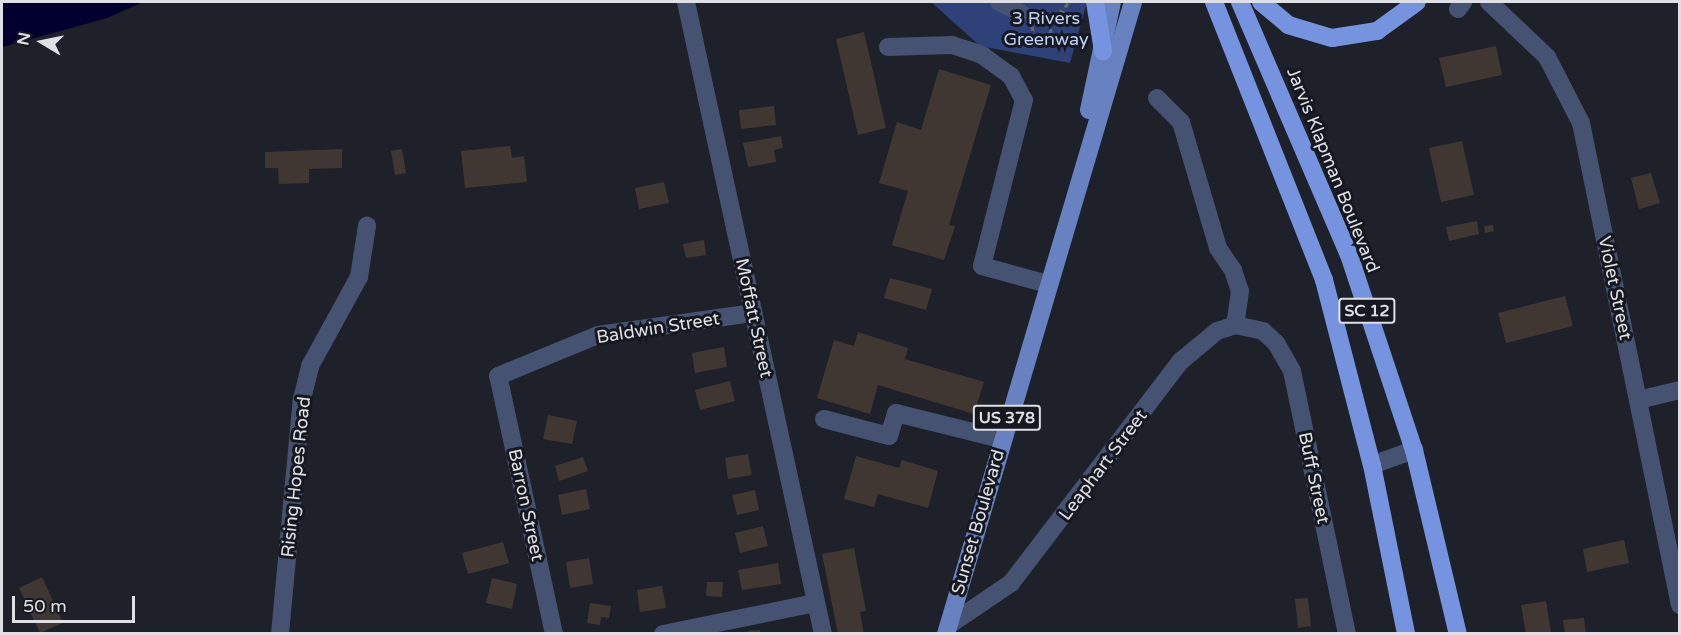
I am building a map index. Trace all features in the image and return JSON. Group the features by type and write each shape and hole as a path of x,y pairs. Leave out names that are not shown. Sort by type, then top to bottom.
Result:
{"highway":[{"name":"SC 12","path":"1214,2 1324,280 1372,465 1406,633"},
{"name":"Jarvis Klapman Boulevard","path":"1240,2 1349,255 1414,450 1458,633"},
{"path":"1261,2 1288,26 1339,38 1377,31 1417,2"},
{"path":"1092,10 1103,51"}],"main road":[{"name":"Sunset Boulevard","path":"1073,204 1078,152 1103,51 1112,2"},
{"name":"Sunset Boulevard","path":"947,629 1001,439 1133,2"}],"street":[{"name":"Moffatt Street","path":"686,2 823,633"},
{"path":"999,2 1021,13"},
{"name":"Violet Street","path":"1489,2 1547,57 1581,123 1680,605"},
{"path":"888,47 952,45 982,55 1011,76 1024,100 982,266 1048,284"},
{"path":"1157,98 1181,122 1218,248 1233,270 1240,291 1235,325"},
{"name":"Rising Hopes Road","path":"280,633 302,399 310,366 359,277 366,226"},
{"name":"Baldwin Street","path":"498,376 598,335 753,313"},
{"name":"Buff Street","path":"1235,325 1263,331 1286,357 1296,386 1347,633"},
{"name":"Leaphart Street","path":"947,629 1011,583 1181,361 1216,331 1235,325"},
{"name":"Barron Street","path":"498,376 554,633"},
{"path":"1638,400 1680,390"},
{"path":"824,419 889,436 896,413 1001,439"},
{"path":"1372,465 1414,450"},
{"path":"663,633 816,603"}],"path":[{"path":"1021,13 1039,44 1048,42 1061,11 1069,2"},
{"path":"1061,11 1073,21 1092,10"}],"green space":[{"name":"3 Rivers Greenway","path":"931,2 1087,2 1070,63 980,46"}],"shaded area":[{"path":"2,2 143,2 107,18 2,47"}],"building":[{"path":"864,32 886,128 858,135 836,39"},
{"path":"1496,46 1502,75 1446,87 1439,58"},
{"path":"939,69 991,85 949,225 955,226 944,260 892,245 908,191 879,183 897,122 921,130"},
{"path":"774,106 776,125 741,129 739,110"},
{"path":"781,136 783,148 774,150 776,162 748,167 743,143"},
{"path":"1462,141 1474,195 1441,202 1429,148"},
{"path":"510,146 512,158 524,156 527,182 465,188 461,151"},
{"path":"342,149 342,168 309,169 309,183 279,184 278,168 265,168 265,152"},
{"path":"402,149 406,173 395,175 391,151"},
{"path":"1651,173 1660,203 1639,209 1631,178"},
{"path":"664,182 669,203 639,209 635,188"},
{"path":"1477,221 1479,234 1449,241 1446,227"},
{"path":"1493,225 1494,231 1485,233 1484,226"},
{"path":"704,240 706,255 686,258 683,244"},
{"path":"890,278 932,289 926,310 884,298"},
{"path":"1565,296 1573,326 1506,343 1498,313"},
{"path":"858,332 908,348 905,359 984,382 974,414 878,385 870,414 817,398 834,340 854,346"},
{"path":"724,347 727,367 695,373 692,353"},
{"path":"730,381 735,401 700,410 695,390"},
{"path":"548,415 577,421 572,444 543,439"},
{"path":"748,454 752,475 728,479 725,458"},
{"path":"856,456 899,468 902,460 938,471 928,508 878,494 874,507 844,499"},
{"path":"583,457 588,471 559,481 555,466"},
{"path":"586,489 590,509 562,515 558,495"},
{"path":"755,490 759,510 737,515 732,495"},
{"path":"763,526 768,546 740,553 735,533"},
{"path":"1624,540 1629,563 1587,572 1583,549"},
{"path":"503,542 509,563 468,574 462,553"},
{"path":"854,548 866,611 860,612 864,634 838,634 822,554"},
{"path":"589,558 593,584 570,588 566,562"},
{"path":"778,563 781,584 742,590 738,570"},
{"path":"42,577 63,623 40,633 19,588"},
{"path":"492,578 517,584 512,609 486,603"},
{"path":"707,582 723,582 722,597 706,596"},
{"path":"662,586 666,608 640,612 637,590"},
{"path":"1308,598 1311,626 1298,628 1295,599"},
{"path":"1546,601 1551,632 1526,634 1521,605"},
{"path":"590,603 611,606 609,618 601,617 600,625 587,623"},
{"path":"1584,618 1586,634 1565,634 1563,620"},
{"path":"760,630 761,634 748,634 748,631"}]}
